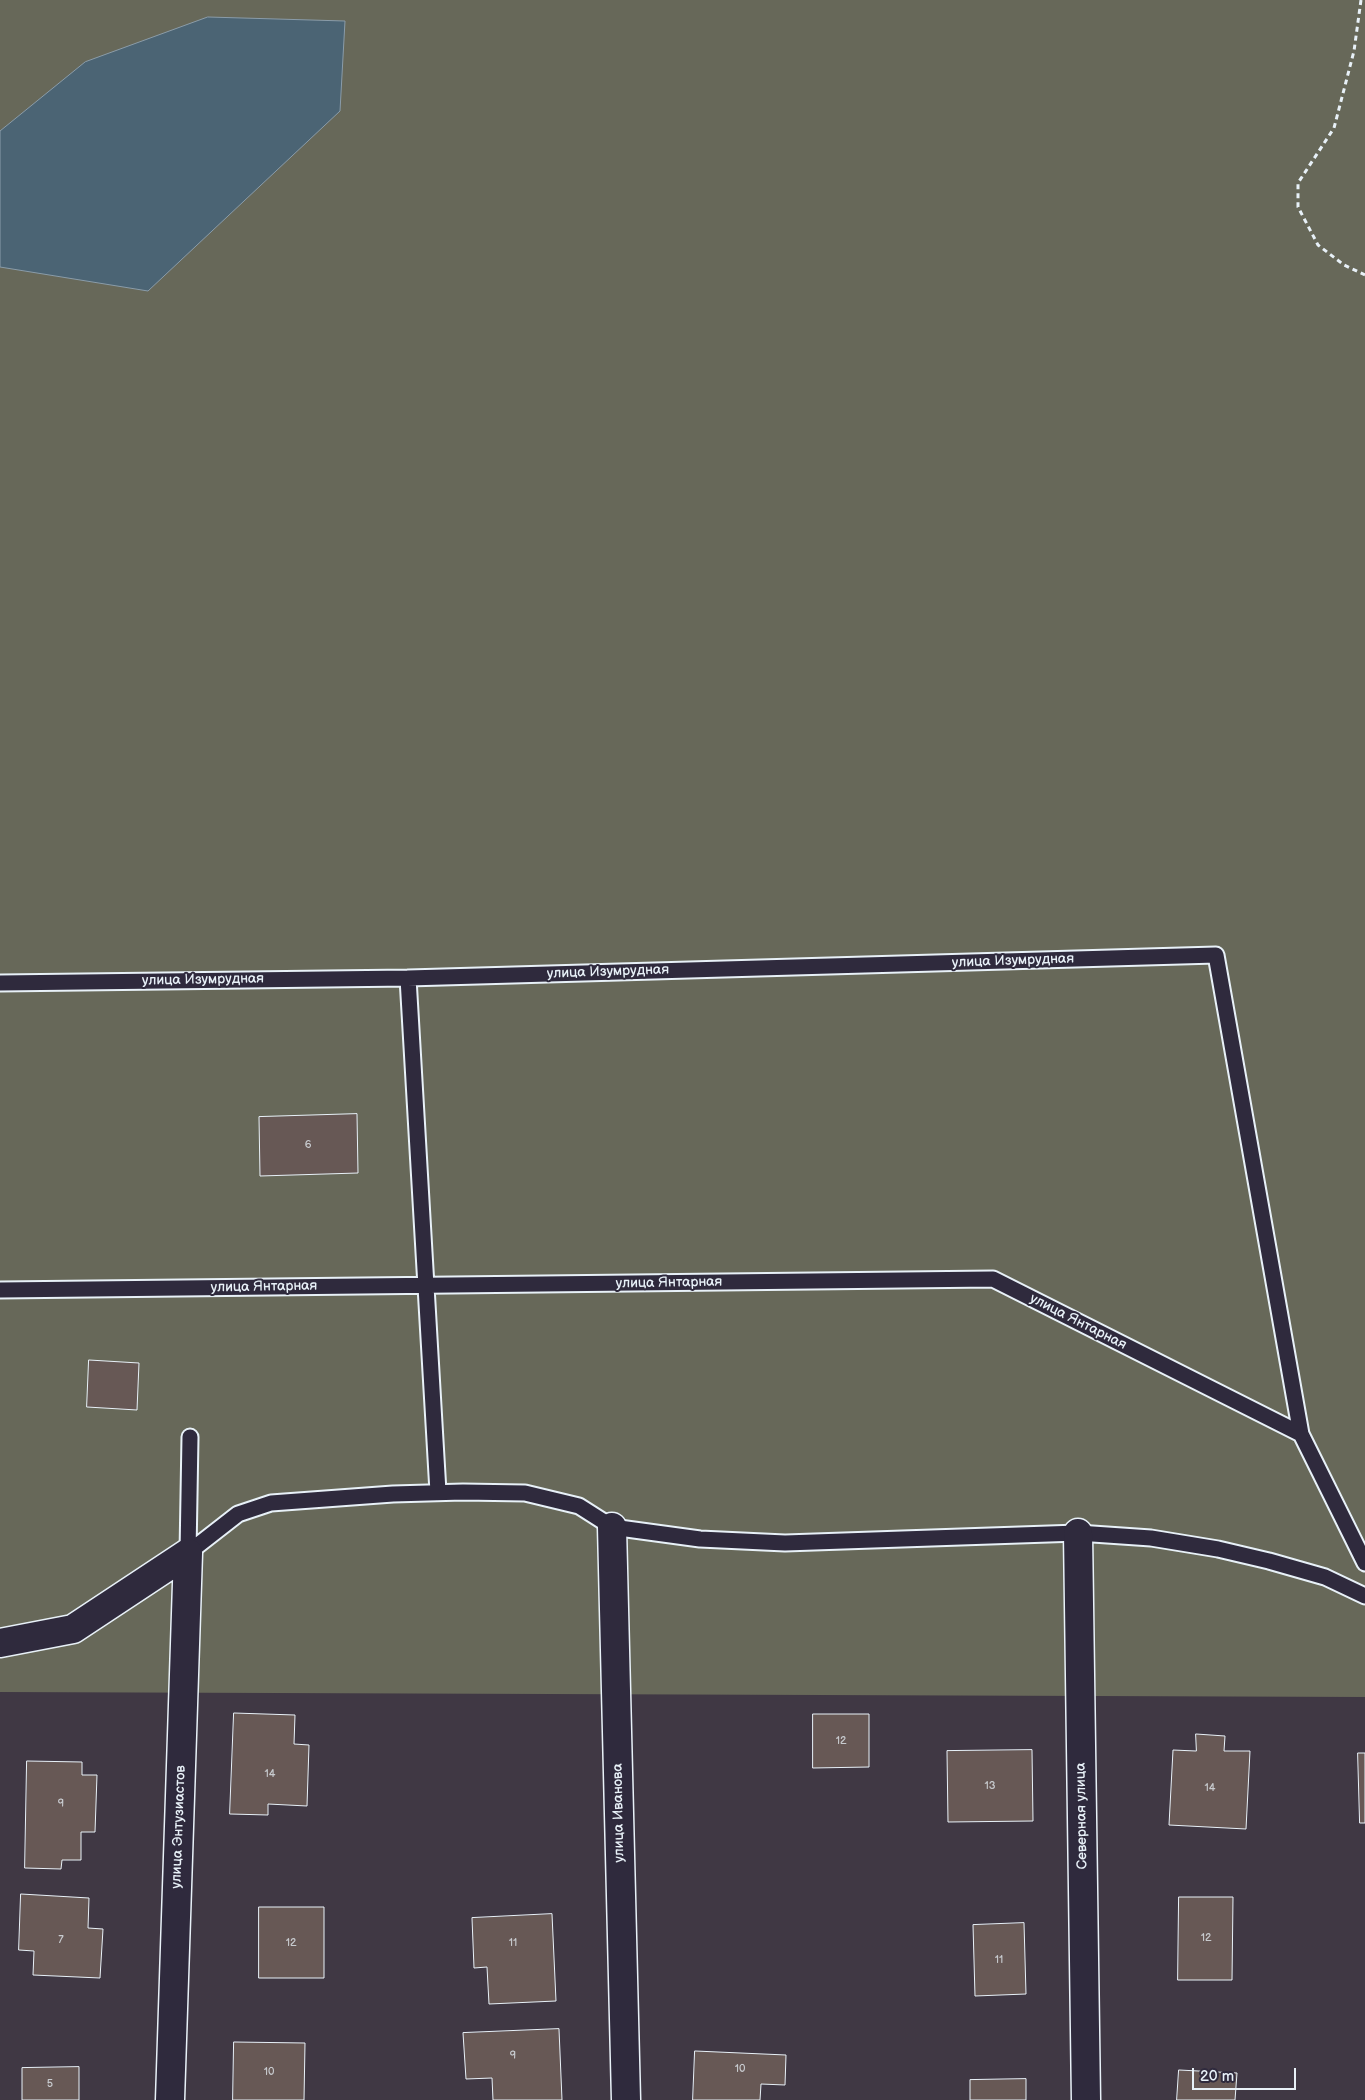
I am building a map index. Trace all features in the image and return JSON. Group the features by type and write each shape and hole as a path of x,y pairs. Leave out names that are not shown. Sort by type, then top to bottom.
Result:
{"street":[{"name":"улица Иванова","path":"612,1527 626,2100"},
{"name":"Северная улица","path":"1078,1533 1086,2100"},
{"path":"0,1643 73,1629 188,1554"},
{"name":"улица Энтузиастов","path":"170,2100 188,1554"}],"lane":[{"name":"улица Изумрудная","path":"0,983 408,978 1216,955 1300,1434"},
{"path":"408,978 438,1492"},
{"name":"улица Янтарная","path":"0,1290 993,1279 1300,1434"},
{"path":"1300,1434 1365,1563"},
{"path":"188,1554 190,1437"},
{"path":"188,1554 238,1514 271,1503 438,1492 525,1493 579,1506 612,1527 700,1539 786,1543 1078,1533 1151,1538 1269,1560 1324,1577 1365,1596"}],"path":[{"path":"1361,0 1354,51 1334,128 1298,183 1298,207 1318,245 1344,265 1365,275"}],"green space":[{"path":"0,0 1365,0 1365,1697 0,1692"}],"water":[{"path":"208,17 345,21 340,111 148,291 0,267 0,131 85,62"}],"building":[{"path":"357,1114 358,1173 260,1176 259,1117"},
{"path":"89,1360 139,1363 137,1410 87,1407"},
{"path":"234,1713 295,1715 294,1744 309,1745 307,1806 268,1804 268,1815 230,1814"},
{"path":"813,1714 869,1714 869,1767 813,1768"},
{"path":"1196,1734 1225,1736 1224,1751 1250,1751 1246,1829 1169,1825 1173,1750 1196,1751"},
{"path":"1032,1750 1033,1821 948,1822 947,1751"},
{"path":"1358,1753 1365,1753 1365,1823 1360,1823"},
{"path":"27,1761 82,1762 82,1775 97,1775 95,1832 81,1832 81,1860 62,1860 61,1869 25,1868"},
{"path":"21,1894 89,1898 88,1928 103,1929 100,1978 33,1975 34,1951 19,1950"},
{"path":"1179,1897 1233,1897 1232,1980 1178,1980"},
{"path":"259,1907 324,1907 324,1978 259,1978"},
{"path":"552,1914 556,2001 489,2004 487,1967 474,1968 472,1918"},
{"path":"1024,1923 1026,1994 975,1996 973,1925"},
{"path":"559,2029 562,2100 493,2100 492,2078 466,2079 463,2033"},
{"path":"234,2042 305,2043 304,2100 233,2100"},
{"path":"695,2051 786,2055 785,2085 761,2084 760,2100 693,2100"},
{"path":"79,2067 79,2100 22,2100 22,2068"},
{"path":"1179,2070 1237,2073 1235,2100 1177,2100"},
{"path":"1026,2079 1026,2100 970,2100 970,2080"}]}
